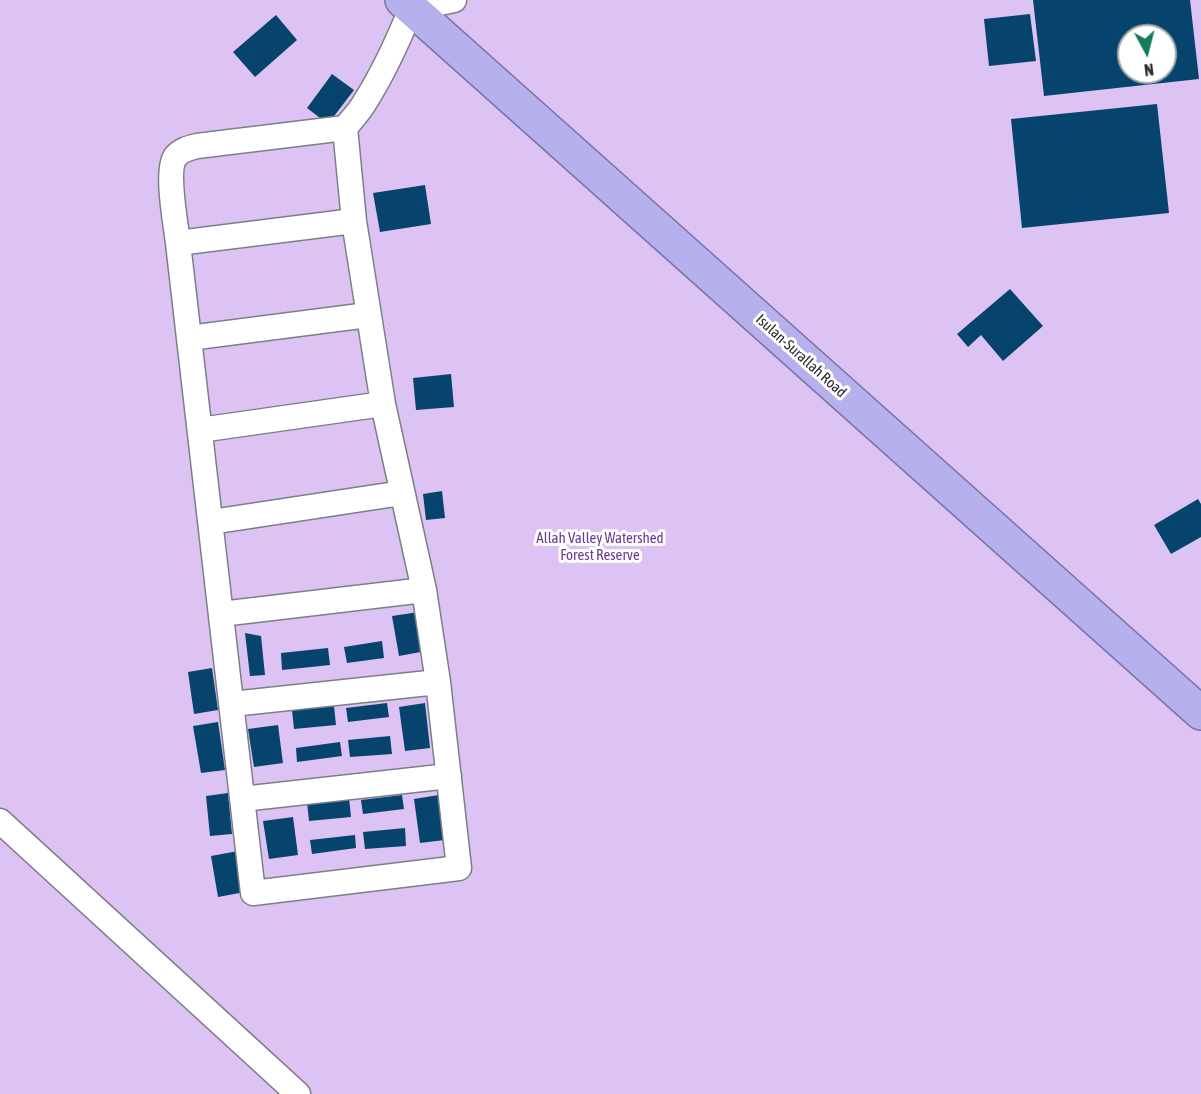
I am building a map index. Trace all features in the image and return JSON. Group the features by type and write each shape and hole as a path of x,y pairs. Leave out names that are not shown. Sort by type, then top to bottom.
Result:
{"highway":[{"name":"Isulan-Surallah Road","path":"406,4 1201,713"}],"street":[{"path":"345,128 197,146 185,149 176,156 171,166 253,893 459,868 438,682 424,590 383,404 354,220 345,128 364,104 389,60 406,4 454,0"},
{"path":"178,243 354,220"},
{"path":"189,338 368,315"},
{"path":"200,430 383,404"},
{"path":"211,522 402,493"},
{"path":"221,614 424,590"},
{"path":"231,704 438,682"},
{"path":"242,799 449,776"},
{"path":"0,820 298,1094"}],"green space":[{"name":"Allah Valley Watershed Forest Reserve","path":"0,0 1201,0 1201,1094 0,1094"}],"building":[{"path":"1033,0 1190,0 1199,79 1177,81 1177,24 1117,24 1117,84 1153,84 1044,96"},
{"path":"1030,14 1036,61 989,66 984,19"},
{"path":"276,15 297,40 255,77 233,52"},
{"path":"332,74 354,90 328,124 307,108"},
{"path":"1157,104 1169,213 1022,228 1011,119"},
{"path":"425,185 431,224 380,232 373,193"},
{"path":"1010,289 1043,326 1003,361 981,335 968,347 957,334"},
{"path":"451,374 454,407 416,410 413,378"},
{"path":"442,491 445,518 426,520 423,494"},
{"path":"1198,499 1201,504 1201,537 1171,554 1154,525"},
{"path":"419,612 426,651 399,656 392,616"},
{"path":"245,633 261,636 265,675 250,676"},
{"path":"382,641 384,658 347,663 344,647"},
{"path":"328,648 330,665 282,670 281,653"},
{"path":"212,668 218,710 194,714 188,672"},
{"path":"387,703 389,717 348,722 346,708"},
{"path":"425,703 430,748 405,751 399,707"},
{"path":"334,706 336,725 294,729 292,710"},
{"path":"218,722 225,770 201,773 193,726"},
{"path":"278,725 283,763 254,767 248,729"},
{"path":"390,736 392,754 350,757 348,740"},
{"path":"340,742 342,756 297,762 296,748"},
{"path":"228,793 232,834 210,836 206,796"},
{"path":"402,795 404,809 363,814 361,800"},
{"path":"439,795 445,840 420,843 414,799"},
{"path":"349,798 351,817 309,821 307,802"},
{"path":"293,817 298,855 269,859 263,821"},
{"path":"405,828 406,846 365,849 363,832"},
{"path":"355,835 356,848 312,854 310,840"},
{"path":"238,851 245,892 218,897 211,856"}]}
